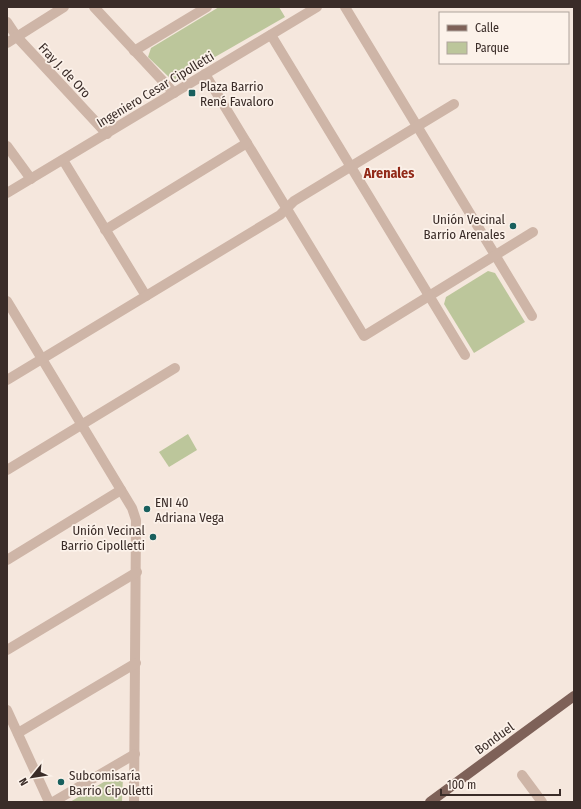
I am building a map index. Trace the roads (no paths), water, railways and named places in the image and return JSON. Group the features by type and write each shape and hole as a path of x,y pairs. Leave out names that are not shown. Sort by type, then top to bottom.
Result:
{"main road":[{"name":"Bonduel","path":"430,802 574,696"}],"street":[{"path":"7,44 64,7"},
{"path":"94,7 174,93"},
{"path":"134,51 207,7"},
{"name":"Ingeniero Cesar Cipolletti","path":"7,193 317,7"},
{"path":"345,7 532,316"},
{"name":"Fray J. de Oro","path":"7,22 16,37 107,134"},
{"path":"271,34 465,355"},
{"path":"205,74 364,336 534,232"},
{"path":"7,380 280,215 294,201 454,104"},
{"path":"105,230 247,143"},
{"path":"7,146 31,179"},
{"path":"63,160 146,296"},
{"path":"7,301 132,508 137,522 134,802"},
{"path":"7,470 175,368"},
{"path":"7,560 121,490"},
{"path":"7,650 137,572"},
{"path":"18,733 136,663"},
{"path":"7,710 49,802"},
{"path":"53,802 135,754"},
{"path":"522,775 542,802"}],"place":[{"name":"Plaza Barrio René Favaloro","path":"192,93"},
{"name":"Unión Vecinal Barrio Arenales","path":"513,226"},
{"name":"ENI 40 Adriana Vega","path":"147,509"},
{"name":"Unión Vecinal Barrio Cipolletti","path":"153,537"},
{"name":"Subcomisaría Barrio Cipolletti","path":"61,782"}],"district":[{"name":"Arenales","path":"389,173"}]}
